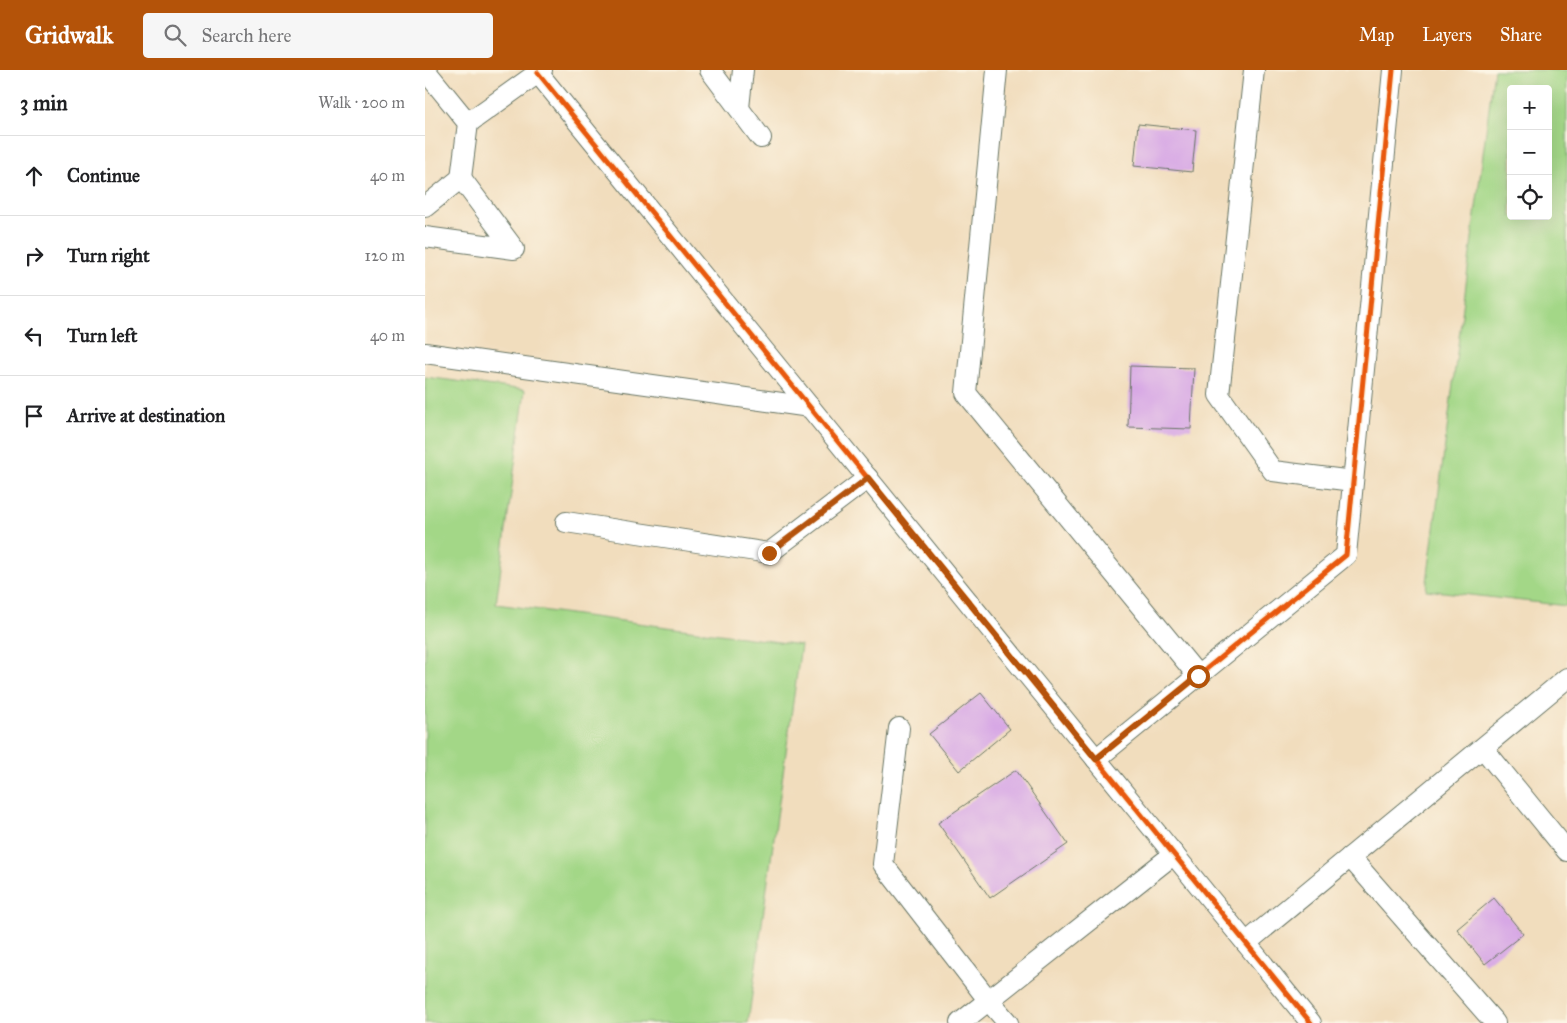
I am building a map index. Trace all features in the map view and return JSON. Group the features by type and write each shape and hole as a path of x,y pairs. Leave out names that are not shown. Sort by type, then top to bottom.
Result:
{"street":[{"path":"425,70 468,123 461,178 425,207"},
{"path":"710,70 761,138"},
{"path":"739,108 743,70"},
{"path":"997,70 966,394 1198,676"},
{"path":"1254,70 1219,395 1273,472 1353,481"},
{"path":"1096,759 1346,555 1393,70"},
{"path":"468,123 540,71 810,407 1311,1023"},
{"path":"425,237 514,249 461,178"},
{"path":"425,353 810,407"},
{"path":"566,522 769,553 868,478"},
{"path":"1246,943 1567,678"},
{"path":"899,728 883,864 1008,1023"},
{"path":"1483,748 1567,851"},
{"path":"961,1023 1174,854"},
{"path":"1350,857 1495,1023"}],"green space":[{"path":"1494,70 1567,70 1567,606 1426,590"},
{"path":"425,377 525,390 496,604 801,645 748,1023 425,1023"}],"building":[{"path":"1138,124 1196,130 1192,172 1134,166"},
{"path":"1130,366 1194,368 1191,429 1128,427"},
{"path":"981,693 1010,729 959,771 929,734"},
{"path":"1016,770 1068,844 990,898 938,823"},
{"path":"1494,898 1523,934 1485,964 1457,929"}],"cycle path":[{"path":"1096,759 1346,555 1393,70"},
{"path":"538,73 1311,1023"}],"route":[{"path":"769,553 868,478 1096,759 1198,676"}]}
